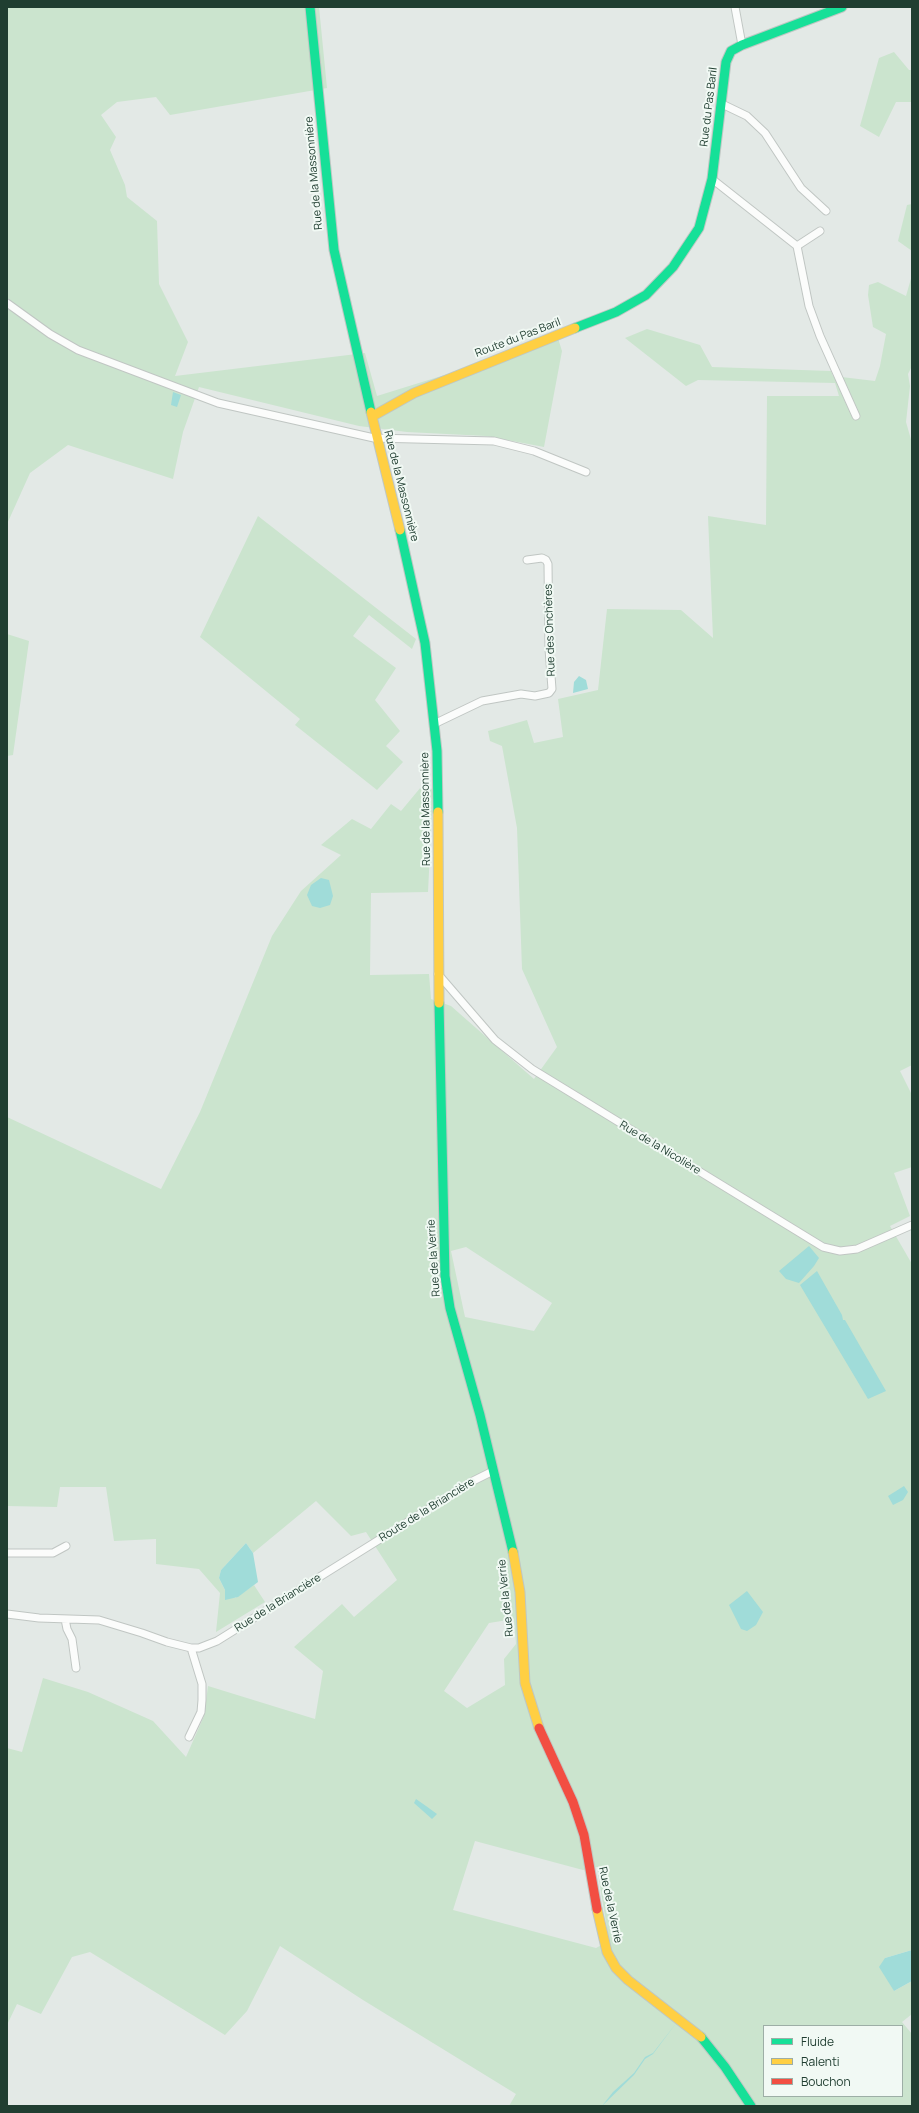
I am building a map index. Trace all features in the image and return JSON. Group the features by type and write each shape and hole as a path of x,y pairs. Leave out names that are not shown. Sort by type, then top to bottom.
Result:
{"street":[{"name":"Rue de la Massonnière","path":"310,7 333,244 425,643 434,724 438,782 438,974"},
{"path":"735,7 742,45"},
{"name":"Rue du Pas Baril","path":"667,274 700,228 712,179 726,62 731,51 742,45 842,7"},
{"path":"722,104 747,116 765,133 801,188 826,211"},
{"path":"712,179 797,246 809,306 820,336 856,416"},
{"path":"797,246 820,231"},
{"name":"Route du Pas Baril","path":"373,416 390,408 414,393 616,312 646,295 667,274"},
{"path":"7,303 50,334 78,350 218,403 377,438 494,441 534,451 586,472"},
{"name":"Rue des Onchères","path":"434,724 482,701 520,694 535,696 549,693 552,689 549,649 548,564 546,560 542,558 527,560"},
{"name":"Rue de la Nicolière","path":"438,974 494,1040 532,1069 823,1247 840,1251 857,1249 912,1226"},
{"name":"Rue de la Verrie","path":"438,974 445,1276 450,1308 480,1415 492,1471 518,1574 525,1683 532,1710 541,1734 574,1802 584,1836 600,1929 607,1952 616,1968 628,1980 681,2020 703,2039 725,2066 751,2106"},
{"name":"Route de la Briancière","path":"363,1550 473,1481 492,1471"},
{"path":"7,1553 53,1553 66,1546"},
{"name":"Rue de la Briancière","path":"7,1614 38,1618 99,1620 167,1642 191,1648 200,1648 217,1641 363,1550"},
{"path":"66,1619 67,1629 72,1639 76,1668"},
{"path":"189,1737 201,1712 202,1700 202,1684 191,1648"}],"green space":[{"path":"7,7 319,7 327,88 170,115 156,97 117,102 101,115 116,137 110,150 125,185 127,197 157,221 159,284 188,342 175,376 365,353 377,396 451,373 556,332 562,351 544,447 486,436 407,432 359,426 199,387 183,432 173,479 68,445 30,473 7,524"},
{"path":"894,52 909,70 912,70 912,102 896,102 879,137 860,126 879,58"},
{"path":"912,204 912,251 898,241 907,205"},
{"path":"912,275 912,366 908,374 910,386 906,422 912,443 912,1065 900,1071 912,1095 912,1167 894,1173 910,1216 890,1226 912,1264 912,1950 885,1958 894,1991 912,1981 912,2014 902,2022 912,2034 912,2106 509,2106 516,2094 363,2000 280,1946 247,2011 225,2035 90,1952 72,1957 41,2014 17,2004 7,2025 7,1748 22,1752 43,1678 88,1692 153,1721 186,1757 204,1716 208,1686 315,1719 323,1671 294,1647 342,1604 354,1617 397,1580 366,1532 351,1536 316,1501 253,1553 246,1543 221,1570 219,1578 225,1590 235,1598 254,1585 265,1602 216,1632 220,1593 199,1569 156,1564 156,1539 114,1541 106,1487 60,1487 57,1507 7,1506 7,1117 161,1189 200,1112 272,936 301,891 341,855 321,845 352,819 371,829 391,804 401,811 426,781 433,791 428,892 371,893 370,975 429,974 431,999 451,1006 534,1079 557,1047 522,969 517,828 502,746 490,741 488,731 527,720 534,743 563,737 558,699 598,690 607,609 681,610 713,638 708,516 766,525 767,396 839,396 835,383 698,380 686,386 625,338 647,329 700,345 712,367 831,371 833,376 875,381 880,366 886,334 873,327 868,295 869,285 878,282 906,296","holes":["466,1247 552,1303 534,1331 465,1317 451,1251","514,1619 516,1644 504,1659 505,1685 467,1708 444,1691 489,1623","475,1841 583,1870 597,1867 609,1941 596,1948 453,1910"]},
{"path":"258,516 416,639 412,649 369,615 353,636 396,668 375,700 400,731 386,746 403,762 377,790 295,725 300,719 200,637"},
{"path":"7,634 29,641 13,755 7,756"}],"water":[{"path":"173,392 181,395 177,407 171,405"},
{"path":"579,676 586,680 588,689 573,693 574,682"},
{"path":"321,878 329,880 333,896 330,905 320,908 312,906 307,895 311,885"},
{"path":"809,1246 819,1258 814,1266 799,1283 786,1279 779,1271"},
{"path":"817,1271 842,1315 843,1320 845,1320 886,1391 868,1399 800,1285"},
{"path":"904,1486 908,1492 903,1500 893,1505 888,1496"},
{"path":"246,1543 253,1553 258,1582 238,1597 225,1600 225,1590 219,1578 221,1570"},
{"path":"747,1591 763,1612 756,1625 747,1631 741,1629 729,1605"},
{"path":"416,1799 437,1814 432,1819 414,1803"},
{"path":"912,1950 912,1981 894,1991 879,1967 885,1958"},
{"path":"677,2022 653,2054 645,2059 634,2075 602,2106 613,2092 634,2073 645,2057 653,2053"}],"traffic: fast":[{"path":"310,7 334,250 371,412"},
{"path":"575,328 616,312 646,295 673,267 699,228 712,179 726,62 731,51 742,45 842,7"},
{"path":"400,530 425,643 437,751 438,812"},
{"path":"439,1003 445,1276 450,1308 480,1415 513,1552"},
{"path":"701,2037 725,2067 751,2106"}],"traffic: slow":[{"path":"373,416 414,393 575,328"},
{"path":"371,412 400,530"},
{"path":"438,812 439,1003"},
{"path":"513,1552 520,1592 525,1683 539,1728"},
{"path":"597,1909 607,1952 616,1968 628,1980 701,2037"}],"traffic: jam":[{"path":"539,1728 573,1802 584,1835 597,1909"}]}
